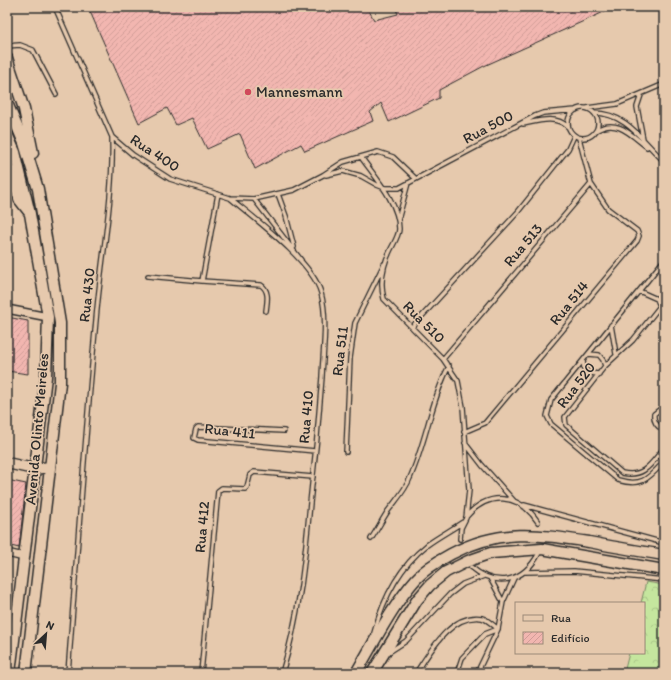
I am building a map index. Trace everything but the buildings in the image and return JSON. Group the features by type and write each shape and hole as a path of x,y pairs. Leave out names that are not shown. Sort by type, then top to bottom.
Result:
{"main road":[{"name":"Avenida Olinto Meireles","path":"7,58 24,110 37,170 38,189 60,324 60,383 26,673"},
{"name":"Avenida Olinto Meireles","path":"7,103 24,143 38,189"},
{"name":"Avenida Olinto Meireles","path":"7,134 15,152 30,214 48,317 46,377 24,557 10,645 10,673"},
{"path":"7,464 34,469 50,467"},
{"path":"356,673 403,594 418,577 435,562 461,548 486,539 509,535 540,534 664,555"},
{"path":"372,673 417,600 430,585 452,569 468,561 491,553 542,549 664,570"}],"street":[{"name":"Avenida Olinto Meireles","path":"7,160 19,200 30,214"},
{"path":"7,309 48,317"},
{"path":"7,553 24,557"}],"lane":[{"name":"Rua 400","path":"55,7 112,137 133,155 170,180 230,198 254,199 294,190 323,175"},
{"path":"7,46 20,45 33,50 56,94"},
{"path":"568,127 570,115 576,110 617,104 664,84"},
{"path":"642,94 638,101 637,107 644,140"},
{"path":"584,108 594,113 605,113 626,122 654,152"},
{"name":"Rua 500","path":"385,188 399,188 543,113 576,110"},
{"path":"594,113 598,119 597,130"},
{"path":"518,125 542,120 560,121 568,127 574,136 579,138 590,137 597,130 608,125 620,127 664,161"},
{"path":"412,327 517,212 568,149 574,136"},
{"name":"Rua 430","path":"68,673 84,457 97,313 113,170 112,137"},
{"path":"579,138 591,184"},
{"path":"323,175 343,162 378,152 393,157 416,179"},
{"path":"361,157 385,188 398,220"},
{"path":"323,175 343,171 361,176 377,186 385,188"},
{"name":"Rua 510","path":"408,183 398,220 399,231 386,260 381,282 384,299 443,359 458,381 463,407 469,490 465,520 460,539"},
{"name":"Rua 513","path":"443,359 591,184"},
{"name":"Rua 514","path":"464,432 485,423 637,241 639,236 637,231 608,209 591,184"},
{"path":"202,281 218,194"},
{"path":"278,194 286,216 294,250"},
{"name":"Rua 410","path":"230,198 283,244 308,270 321,292 324,322 320,412 306,544 292,640 282,673"},
{"path":"254,199 308,270"},
{"name":"Rua 511","path":"346,452 350,358 355,323 369,290 386,260"},
{"name":"Rua 520","path":"664,260 551,400 547,416 551,424 618,480 631,484 645,481 664,462"},
{"path":"148,276 261,285 267,292 266,311"},
{"name":"Rua 520","path":"639,291 657,298 660,306 633,340 616,354 605,366 565,417 566,425 622,473 633,475 646,470 664,448"},
{"path":"611,325 616,354"},
{"path":"589,354 599,355 605,366"},
{"path":"583,360 586,371 592,374 599,374"},
{"path":"371,539 389,510 400,497 410,478 425,438 441,382 449,366"},
{"path":"664,406 654,414 653,418 654,423 664,431"},
{"name":"Rua 411","path":"284,431 198,427 194,438 198,440 315,452"},
{"path":"465,442 482,465 514,501"},
{"path":"586,454 587,451 592,448"},
{"path":"594,461 599,458 600,455"},
{"name":"Rua 412","path":"201,673 218,491 222,488 245,489 250,475 254,472 313,477"},
{"path":"369,651 387,594 402,570 426,546 465,520 473,509 482,503 503,498 524,506 664,542"},
{"path":"524,506 532,513 538,522"},
{"path":"470,567 490,578 502,580 514,578 525,572 533,564 539,553"},
{"path":"525,572 574,571 664,580"},
{"path":"382,656 406,641 450,594 463,584 484,576"},
{"path":"490,578 503,602"},
{"path":"477,673 498,628 503,602 514,578"},
{"path":"416,673 430,652 450,628 467,618 484,618 498,628"},
{"path":"457,673 462,658 485,634 498,628"}],"green space":[{"path":"646,582 664,585 664,673 624,673 629,654 645,654 645,602 641,602"}],"place":[{"name":"Mannesmann","path":"248,92"}]}
